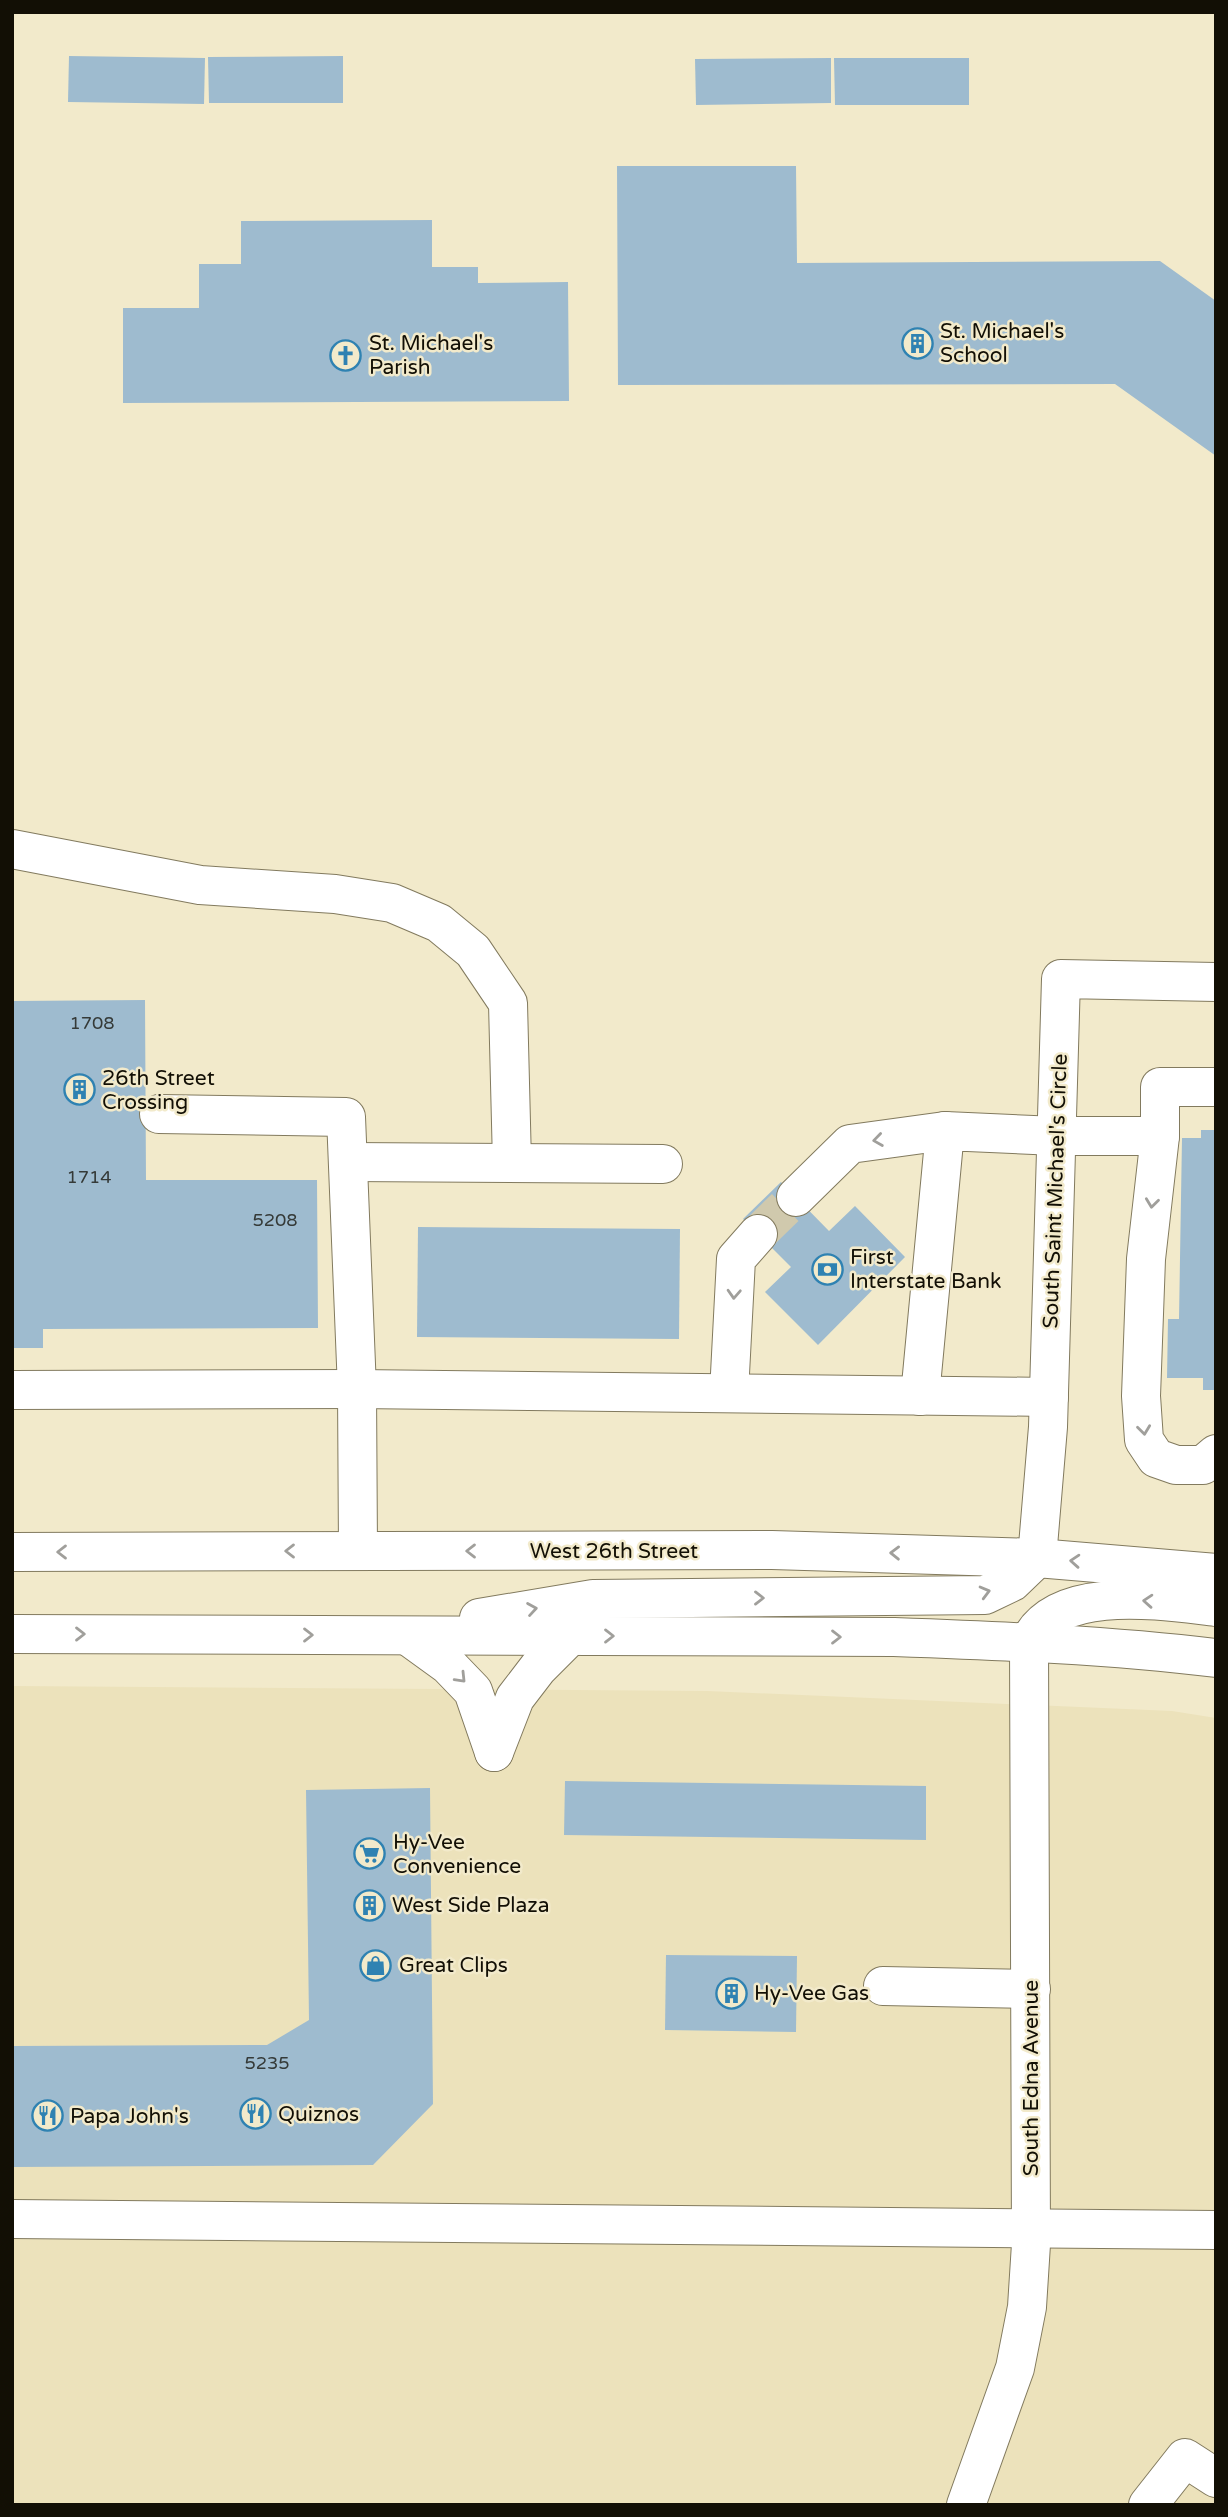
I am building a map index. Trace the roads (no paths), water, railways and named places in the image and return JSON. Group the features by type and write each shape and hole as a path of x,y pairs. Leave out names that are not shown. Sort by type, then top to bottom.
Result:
{"main road":[{"path":"12,849 200,886 335,894 392,903 439,923 473,951 508,1003 512,1163"},
{"name":"South Saint Michael's Circle","path":"1037,1558 1049,1397 1061,979 1216,982"},
{"path":"1216,1087 1160,1087 1160,1136 1146,1259 1142,1396 1144,1440 1156,1458 1176,1465 1203,1465 1216,1454"},
{"path":"159,1114 346,1117 357,1389 358,1551"},
{"path":"919,1396 945,1131"},
{"path":"796,1197 850,1144 945,1131 1057,1136 1160,1136"},
{"path":"348,1162 663,1164"},
{"path":"729,1393 736,1259 758,1234"},
{"path":"12,1390 357,1389 1049,1397"},
{"name":"West 26th Street","path":"12,1552 772,1550 1037,1558 1216,1573"},
{"path":"368,1636 593,1600 985,1595 1012,1582 1037,1558"},
{"path":"1029,1642 1035,1630 1053,1614 1087,1603 1134,1600 1216,1607"},
{"path":"12,1634 894,1637 1029,1642 1216,1658"},
{"path":"408,1636 448,1665 473,1691 494,1752 515,1698 538,1668 570,1636"},
{"name":"South Edna Avenue","path":"966,2505 1015,2368 1027,2307 1031,2230 1029,1642"},
{"path":"883,1986 1031,1989"},
{"path":"12,2219 1216,2230"},
{"path":"1148,2505 1185,2458 1216,2478"}],"tunnel":[{"path":"758,1234 796,1197"}],"place":[{"name":"St. Michael's School","path":"917,343"},
{"name":"St. Michael's Parish","path":"346,355"},
{"name":"26th Street Crossing","path":"79,1090"},
{"name":"First Interstate Bank","path":"827,1269"},
{"name":"Hy-Vee Convenience","path":"370,1854"},
{"name":"West Side Plaza","path":"369,1905"},
{"name":"Great Clips","path":"376,1965"},
{"name":"Hy-Vee Gas","path":"731,1993"},
{"name":"Quiznos","path":"255,2114"},
{"name":"Papa John's","path":"47,2116"}]}
